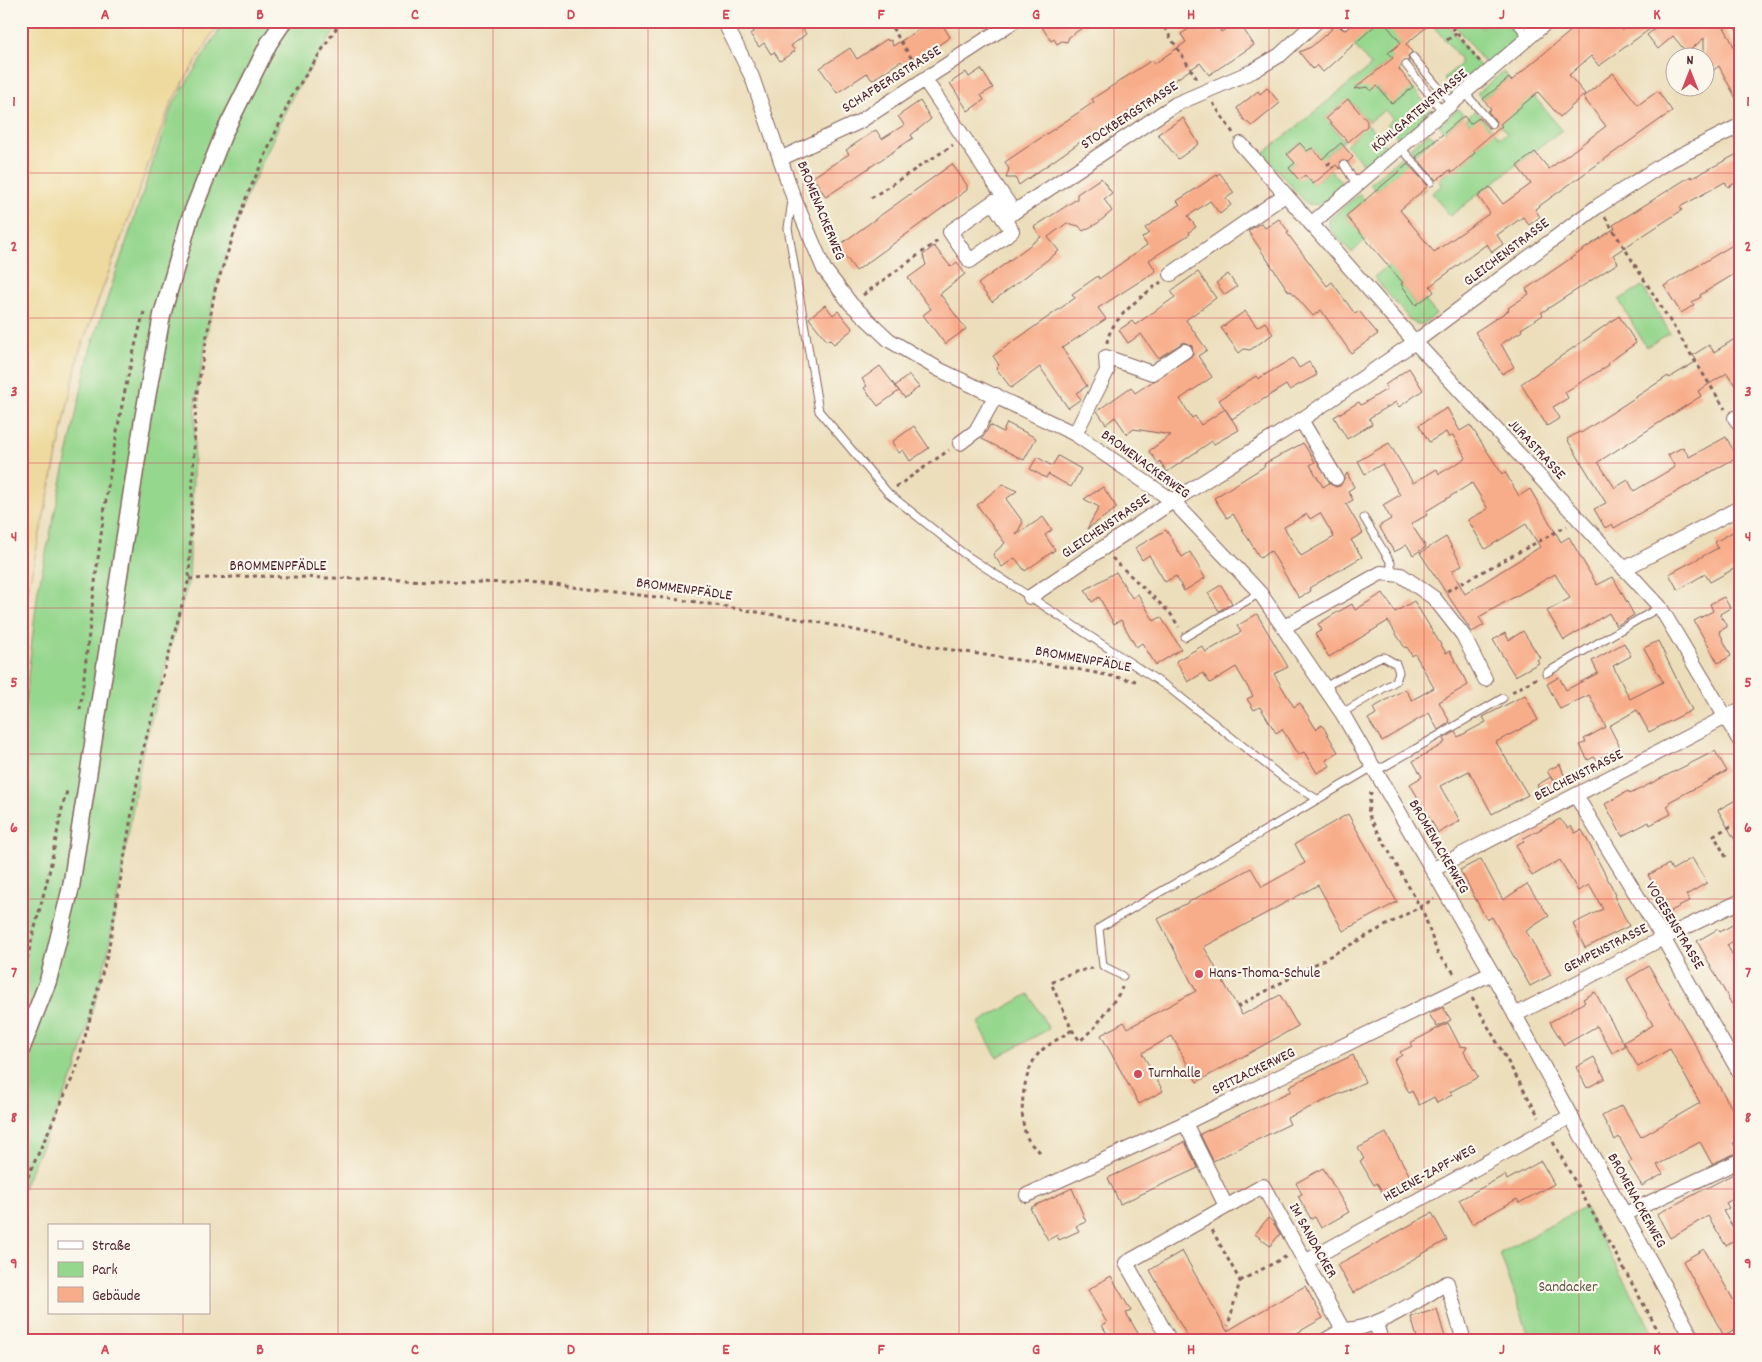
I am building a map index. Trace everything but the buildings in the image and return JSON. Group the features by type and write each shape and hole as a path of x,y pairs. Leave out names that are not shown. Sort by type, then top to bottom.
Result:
{"street":[{"path":"21,1050 48,981 71,887 143,419 162,315 190,218 224,133 269,43 284,21"},
{"name":"BROMENACKERWEG","path":"724,21 752,77 782,158 793,196 824,269 851,304 889,340 940,370 1075,434 1173,501 1260,593 1326,686 1342,713 1492,973 1694,1341"},
{"name":"SCHAFBERGSTRASSE","path":"782,158 859,122 1014,21"},
{"name":"STOCKBERGSTRASSE","path":"1008,215 1176,104 1253,71 1280,55 1317,21"},
{"name":"KÖHLGARTENSTRASSE","path":"1311,224 1466,94 1548,21"},
{"path":"925,80 964,137 1008,215 1012,231 970,261 950,232 993,202 1008,215"},
{"name":"GLEICHENSTRASSE","path":"1030,597 1173,501 1301,420 1415,342 1598,206 1665,163 1741,125"},
{"name":"JURASTRASSE","path":"1241,144 1415,342 1660,607 1741,744"},
{"path":"1171,274 1286,194"},
{"path":"1075,434 1107,371 1106,356 1152,373 1185,351"},
{"path":"960,443 976,431 996,395"},
{"path":"1301,420 1336,478"},
{"path":"1624,568 1741,507"},
{"path":"1284,627 1381,572 1401,575 1434,598 1463,635 1485,679"},
{"name":"BELCHENSTRASSE","path":"1432,870 1741,709"},
{"name":"VOGESENSTRASSE","path":"1576,796 1663,938 1741,1075"},
{"name":"GEMPENSTRASSE","path":"1515,1015 1663,938 1741,901"},
{"name":"SPITZACKERWEG","path":"1027,1195 1185,1123 1492,973"},
{"name":"HELENE-ZAPF-WEG","path":"1302,1256 1571,1116"},
{"path":"1185,1123 1226,1206"},
{"path":"1625,1214 1741,1160"},
{"name":"IM SANDACKER","path":"1170,1341 1126,1262 1205,1216 1263,1186 1343,1330"},
{"path":"1324,1341 1343,1330 1358,1330 1376,1322 1447,1283 1464,1341"},
{"path":"1376,1322 1381,1341"}],"lane":[{"path":"1514,21 1531,36"},
{"path":"1524,21 1531,36"},
{"path":"1414,57 1448,109"},
{"path":"1406,65 1448,109"},
{"path":"1466,94 1492,124"},
{"path":"1401,148 1431,182"},
{"path":"1344,165 1357,185"},
{"path":"793,196 788,228 819,411 888,493 963,553 1169,688 1286,780 1317,799"},
{"path":"1364,518 1391,563 1391,574"},
{"path":"1185,637 1260,593"},
{"path":"1546,673 1660,607"},
{"path":"1326,686 1378,658 1384,657 1396,664 1399,672 1396,681 1342,713"},
{"path":"1122,976 1104,966 1099,928 1373,767 1384,767 1503,698"}],"path":[{"path":"21,1192 76,1070 108,952 142,754 189,579 196,398 214,290 246,198 292,96 341,21"},
{"path":"888,21 925,80"},
{"path":"1160,21 1241,144"},
{"path":"1448,21 1489,74"},
{"path":"1448,40 1457,33"},
{"path":"871,198 964,137"},
{"path":"1598,206 1728,415 1738,422"},
{"path":"851,304 950,232"},
{"path":"1106,356 1108,335 1129,308 1171,274"},
{"path":"888,493 960,443"},
{"path":"1434,598 1578,519"},
{"path":"1102,550 1170,613 1185,637"},
{"name":"BROMMENPFÄDLE","path":"189,579 256,576 547,584 716,605 817,622 939,648 1071,668 1139,682"},
{"path":"1503,698 1546,673"},
{"path":"1373,767 1366,777 1371,790 1368,814 1420,906 1438,955 1466,986 1664,1341"},
{"path":"1726,857 1714,835 1741,821"},
{"path":"1237,1007 1445,893"},
{"path":"1104,966 1071,973 1051,983 1072,1030 1080,1041 1095,1027 1121,991 1122,976"},
{"path":"1040,1152 1029,1141 1022,1118 1023,1092 1039,1053 1072,1030"},
{"path":"1205,1216 1240,1281 1228,1326"},
{"path":"1240,1281 1302,1256"}],"green space":[{"path":"225,21 341,21 292,97 246,198 215,290 196,398 189,579 142,754 108,953 76,1070 21,1192 21,734 38,590 90,350 172,106"},
{"path":"1380,21 1408,37 1389,53 1393,58 1369,77 1368,83 1376,86 1385,96 1412,87 1432,112 1399,139 1387,124 1393,119 1385,110 1369,122 1348,99 1326,118 1344,141 1327,154 1324,162 1312,148 1307,151 1300,143 1287,153 1295,163 1289,168 1305,175 1313,184 1330,170 1344,185 1319,205 1307,204 1263,154 1371,66 1351,41"},
{"path":"1429,21 1444,21 1483,70 1452,96 1444,78 1460,65 1460,58"},
{"path":"1451,21 1475,21 1481,28 1490,21 1506,21 1516,33 1516,41 1487,66"},
{"path":"1503,72 1509,78 1483,99 1477,93"},
{"path":"1527,88 1562,130 1450,216 1432,193 1441,186 1439,180 1450,170 1453,172 1475,153 1473,150 1484,141 1466,119 1475,111 1500,138 1507,133 1500,124"},
{"path":"1458,109 1464,116 1445,132 1439,125"},
{"path":"1368,124 1388,149 1366,167 1346,145"},
{"path":"1429,133 1434,138 1415,154 1410,148"},
{"path":"1401,157 1427,188 1419,194 1400,171 1376,191 1370,184"},
{"path":"1359,194 1365,200 1346,216 1366,239 1352,253 1329,228 1329,220"},
{"path":"1403,254 1409,279 1401,284 1416,305 1424,299 1436,314 1423,324 1416,324 1411,321 1374,277"},
{"path":"1642,286 1670,333 1646,347 1619,300"},
{"path":"1029,994 1049,1029 997,1057 978,1023"},
{"name":"Sandacker","path":"1584,1207 1657,1341 1531,1341 1500,1253"}],"sand":[{"path":"21,21 220,21 171,103 79,353 28,589 23,632 21,686"}],"place":[{"name":"Hans-Thoma-Schule","path":"1199,974"},
{"name":"Turnhalle","path":"1138,1074"}]}
